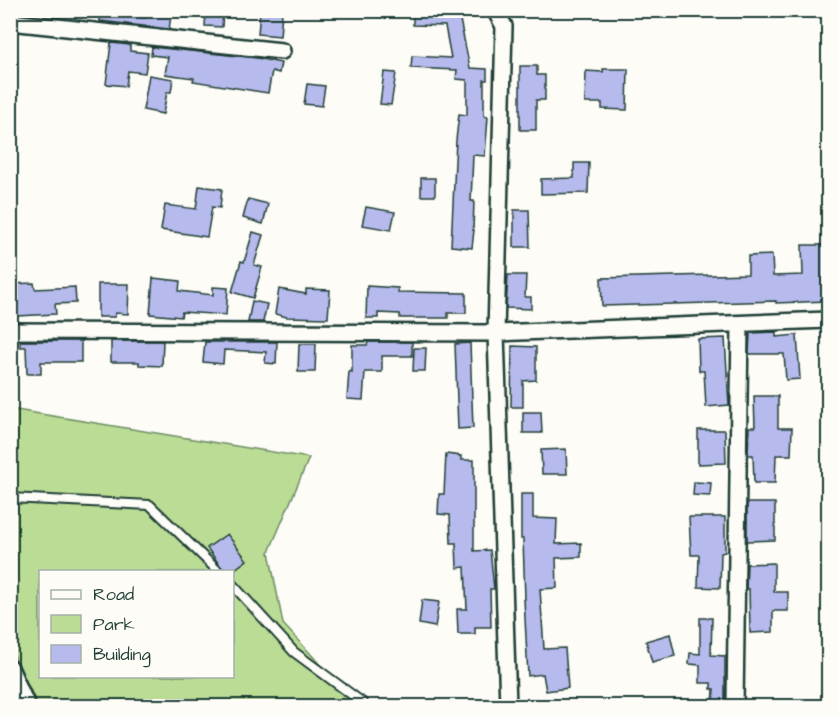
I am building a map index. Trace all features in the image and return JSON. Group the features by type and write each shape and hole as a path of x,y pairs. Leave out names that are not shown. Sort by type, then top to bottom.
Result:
{"street":[{"path":"495,10 504,27 496,333 508,706"},
{"path":"10,22 282,51"},
{"path":"10,331 496,333 828,320"},
{"path":"735,706 740,324"},
{"path":"10,668 27,706"}],"lane":[{"path":"10,498 150,505 217,570"},
{"path":"234,586 294,652 364,706"}],"green space":[{"path":"10,409 309,458 269,552 283,624 357,706 38,706 11,648"}],"building":[{"path":"100,10 118,10 117,15 145,18 146,10 172,10 169,29 100,21"},
{"path":"206,10 223,10 222,27 205,26"},
{"path":"260,10 282,12 280,36 258,34"},
{"path":"413,10 458,10 470,68 487,69 487,80 484,80 484,116 488,117 485,156 473,155 471,201 474,201 474,230 472,248 451,246 456,140 459,114 467,115 467,80 456,79 457,70 411,68 412,56 451,58 445,26 413,25"},
{"path":"111,43 130,45 130,51 148,53 145,73 128,71 126,86 106,84"},
{"path":"152,47 257,58 281,63 279,73 272,71 268,93 193,81 194,78 165,74 168,57 151,55"},
{"path":"520,66 537,66 537,75 545,75 545,100 536,100 536,130 520,130"},
{"path":"603,69 628,69 627,110 602,109 602,103 585,103 586,71 603,72"},
{"path":"384,72 396,73 391,105 380,104"},
{"path":"149,75 173,79 171,92 167,92 163,114 143,110"},
{"path":"307,84 325,86 322,106 304,104"},
{"path":"574,163 589,163 588,193 541,194 541,179 574,178"},
{"path":"421,178 435,178 435,196 421,196"},
{"path":"199,186 222,189 220,208 212,207 207,237 161,230 165,205 196,209"},
{"path":"248,199 268,204 263,224 243,218"},
{"path":"366,207 395,212 391,230 362,225"},
{"path":"514,210 529,210 530,247 514,247"},
{"path":"253,232 263,235 254,265 262,267 253,298 232,292"},
{"path":"802,245 828,245 828,301 602,306 601,278 748,274 748,256 772,255 773,276 803,275"},
{"path":"508,275 526,275 525,297 531,297 531,309 506,308"},
{"path":"153,278 180,281 179,291 213,295 213,287 228,288 226,315 182,312 181,317 150,314"},
{"path":"34,283 35,289 75,287 76,303 55,304 56,314 17,316 16,294 10,295 10,284"},
{"path":"98,284 129,284 128,314 115,313 115,317 98,317"},
{"path":"367,286 398,288 398,292 466,293 466,313 448,313 448,318 400,318 400,314 378,313 378,318 366,318"},
{"path":"279,289 306,294 306,289 330,290 328,318 287,317 275,314"},
{"path":"252,301 267,304 263,322 248,322"},
{"path":"776,332 776,337 797,335 800,379 786,380 784,354 749,354 750,333"},
{"path":"725,338 729,405 706,407 704,371 699,371 698,339"},
{"path":"20,341 81,341 81,362 41,362 41,374 27,374 26,347 20,347"},
{"path":"111,341 163,341 162,366 139,365 139,362 111,362"},
{"path":"205,342 277,342 276,364 265,363 266,352 224,350 223,364 203,362"},
{"path":"368,342 412,342 412,356 382,356 382,372 365,372 363,400 347,399 349,371 352,372 352,345 367,345"},
{"path":"470,343 473,428 458,429 455,344"},
{"path":"299,344 316,344 315,372 298,372"},
{"path":"512,346 536,347 536,380 523,381 523,407 511,407"},
{"path":"414,348 426,348 425,371 413,371"},
{"path":"754,396 778,396 778,428 792,428 791,455 776,455 775,483 754,483 753,455 748,455 749,427 755,427"},
{"path":"523,412 541,412 542,433 523,433"},
{"path":"698,430 725,430 726,463 698,464"},
{"path":"566,449 567,474 542,474 541,450"},
{"path":"446,454 461,456 461,460 474,460 474,551 490,550 494,589 490,589 491,627 475,627 475,634 458,634 457,609 467,609 465,567 457,568 456,543 451,543 450,515 438,514 439,494 444,494"},
{"path":"694,482 711,483 710,496 693,495"},
{"path":"521,494 533,494 533,518 557,519 556,544 581,543 581,557 556,558 557,588 540,589 544,649 565,648 568,688 546,691 543,674 528,676"},
{"path":"747,503 775,503 775,540 747,541"},
{"path":"689,517 725,517 725,552 721,553 720,588 698,587 699,555 691,555"},
{"path":"227,534 247,560 234,570 224,570 207,548"},
{"path":"774,563 774,592 788,592 788,611 773,611 773,632 750,633 749,589 746,589 747,564"},
{"path":"422,600 439,602 435,627 419,624"},
{"path":"700,618 712,618 711,655 725,656 725,706 713,706 714,689 711,689 711,683 700,683 700,665 689,664 690,653 700,654"},
{"path":"670,634 675,656 652,662 646,641"}]}
